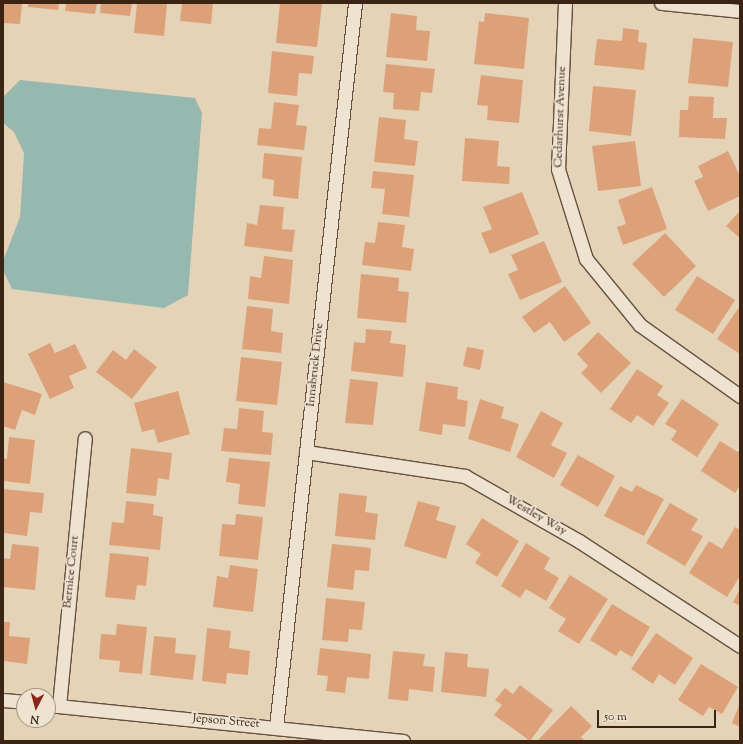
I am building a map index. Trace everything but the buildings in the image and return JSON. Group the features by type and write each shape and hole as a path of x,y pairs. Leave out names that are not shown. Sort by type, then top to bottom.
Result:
{"street":[{"name":"Innsbruck Drive","path":"276,727 355,3"},
{"name":"Cedarhurst Avenue","path":"566,3 558,169 586,259 640,325 740,396"},
{"path":"661,3 740,11"},
{"name":"Bernice Court","path":"55,688 85,438"},
{"name":"Westley Way","path":"306,452 465,476 579,541 740,646"},
{"path":"3,700 16,701"},
{"name":"Jepson Street","path":"56,705 403,741"}],"water":[{"path":"20,80 195,98 202,113 188,295 164,308 12,289 3,270 3,261 20,217 24,153 14,132 3,123 3,97"}]}
